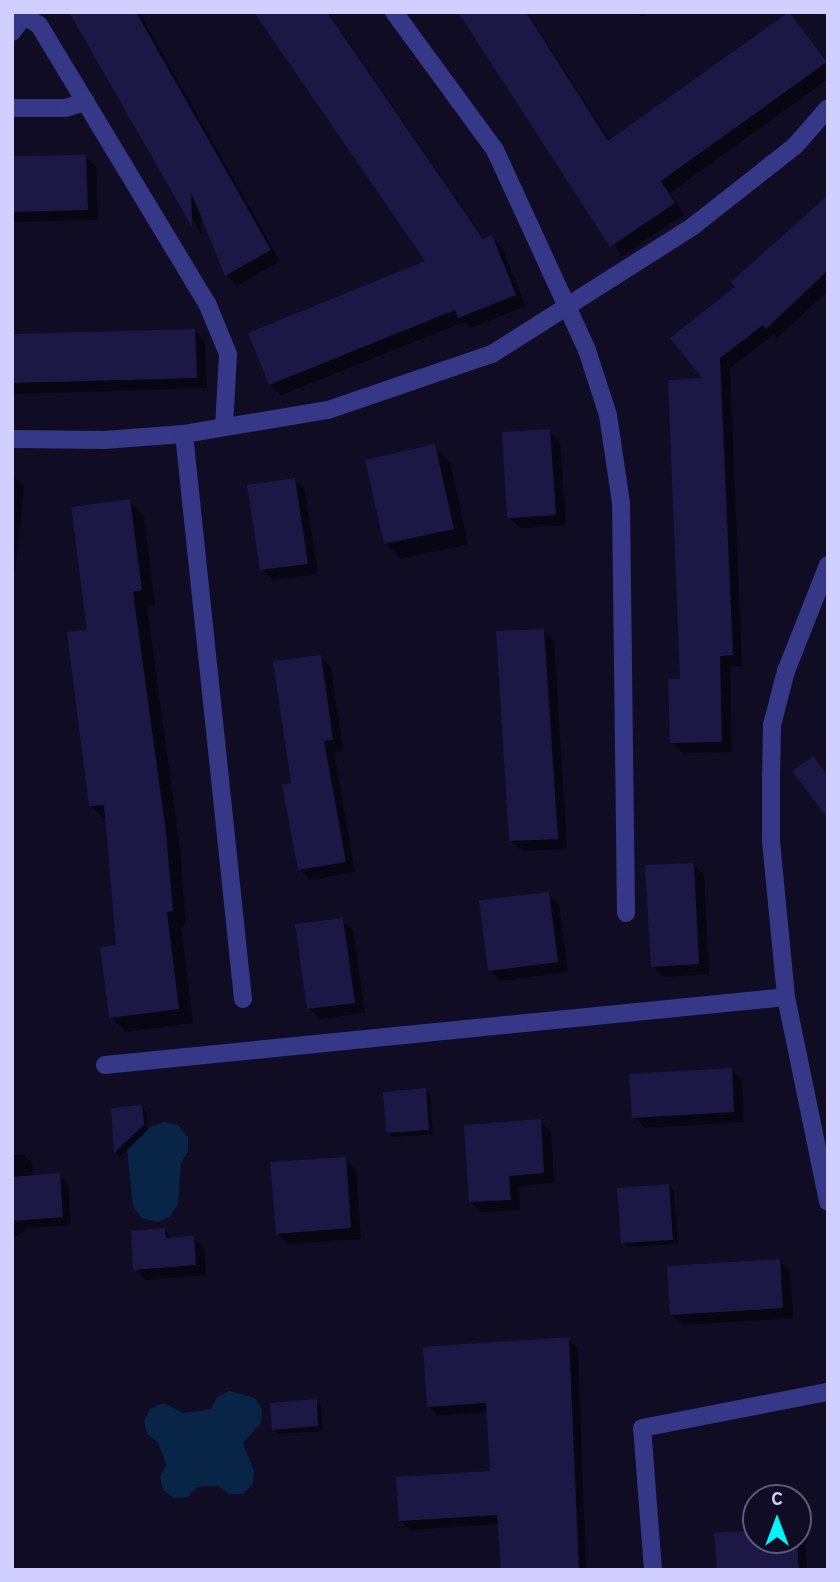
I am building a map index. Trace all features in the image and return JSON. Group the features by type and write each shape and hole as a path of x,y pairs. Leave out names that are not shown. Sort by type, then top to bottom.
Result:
{"street":[{"path":"394,12 495,150 587,350 608,415 621,503 626,913"},
{"path":"12,32 24,16 33,17 207,303 228,354 224,427"},
{"path":"12,108 65,108 86,102"},
{"path":"12,439 104,440 184,434 328,410 402,387 492,354 568,309 692,227 794,146 828,108"},
{"path":"184,434 243,999"},
{"path":"828,565 808,607 772,725 771,841 786,997 828,1202"},
{"path":"105,1065 786,997"},
{"path":"653,1570 642,1428 828,1392"}],"water":[{"path":"164,1122 178,1125 188,1137 188,1151 181,1163 178,1204 170,1217 157,1222 142,1218 133,1207 127,1149 150,1127"},
{"path":"229,1391 255,1398 262,1409 261,1423 243,1443 254,1471 253,1484 243,1494 229,1494 218,1486 197,1487 188,1497 174,1498 163,1490 160,1477 166,1465 158,1442 147,1434 144,1421 150,1409 163,1403 184,1413 211,1409 217,1397"}],"building":[{"path":"69,12 136,12 271,250 225,276 191,192 192,227"},
{"path":"254,12 327,12 483,239 492,235 516,295 458,318 455,310 269,385 248,333 425,261"},
{"path":"458,12 526,12 608,141 789,12 827,62 661,181 675,203 610,247"},
{"path":"86,155 88,210 12,212 12,156"},
{"path":"828,195 828,270 766,329 763,325 720,358 733,655 720,656 722,742 670,743 668,679 680,679 668,380 702,378 670,338 735,287 731,282"},
{"path":"195,329 197,378 12,383 12,334"},
{"path":"550,429 556,515 507,518 502,432"},
{"path":"435,444 454,529 384,544 365,460"},
{"path":"295,478 308,564 260,570 247,485"},
{"path":"130,499 142,590 133,592 166,833 173,911 167,912 179,1009 109,1018 100,947 116,945 104,805 89,806 67,632 87,630 71,507"},
{"path":"544,629 558,839 509,841 496,631"},
{"path":"321,655 333,740 324,741 346,862 298,870 282,785 291,783 273,661"},
{"path":"813,756 828,776 828,819 792,771"},
{"path":"694,863 699,964 651,967 645,865"},
{"path":"549,892 558,962 488,971 479,900"},
{"path":"343,918 355,1003 307,1009 295,924"},
{"path":"732,1068 734,1112 632,1118 629,1074"},
{"path":"426,1088 429,1130 386,1133 383,1092"},
{"path":"142,1105 144,1125 114,1153 111,1108"},
{"path":"541,1119 544,1173 509,1176 511,1200 469,1202 464,1125"},
{"path":"346,1157 351,1228 276,1234 270,1162"},
{"path":"60,1173 63,1217 12,1221 12,1177"},
{"path":"669,1184 673,1240 621,1243 617,1188"},
{"path":"165,1228 166,1238 194,1236 196,1265 133,1270 131,1231"},
{"path":"780,1259 783,1308 670,1315 667,1266"},
{"path":"569,1337 579,1570 501,1570 497,1515 399,1521 396,1477 490,1471 486,1403 427,1407 423,1347"},
{"path":"317,1399 318,1426 272,1430 270,1403"},
{"path":"742,1531 742,1554 798,1554 799,1570 717,1570 714,1533"}]}
